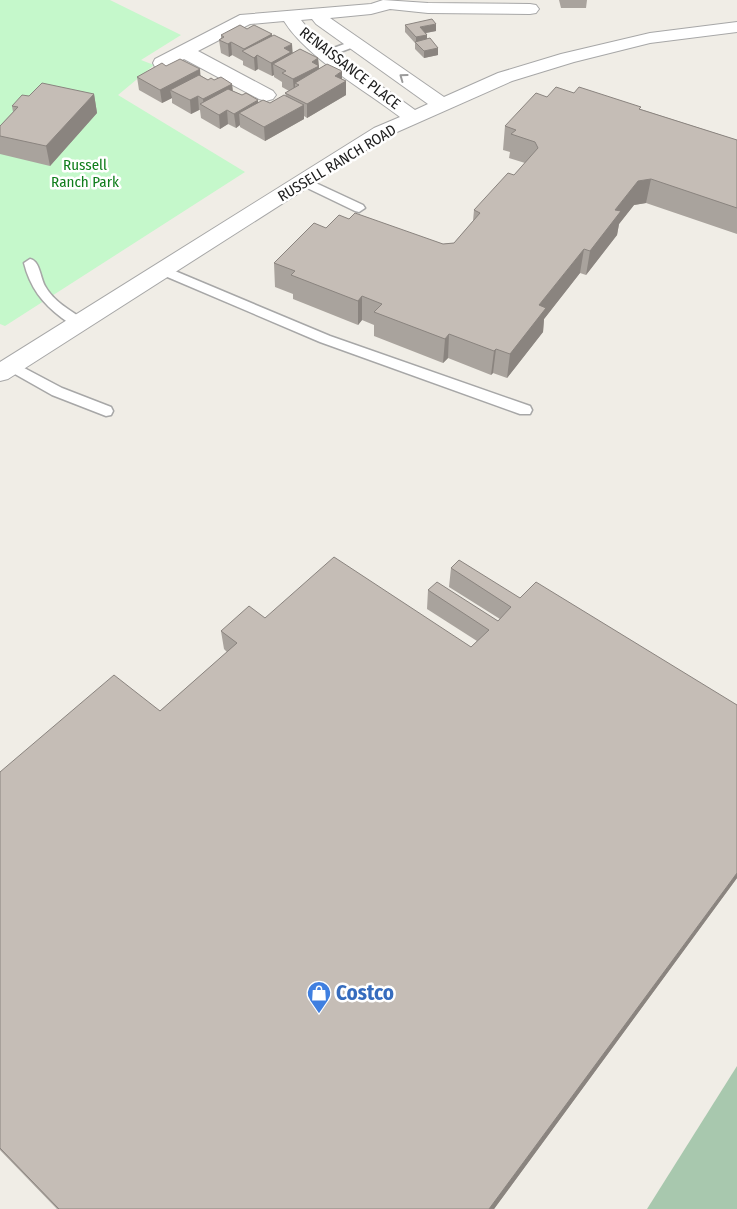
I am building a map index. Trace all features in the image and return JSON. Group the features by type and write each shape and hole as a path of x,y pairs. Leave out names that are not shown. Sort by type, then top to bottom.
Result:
{"street":[{"path":"162,63 246,19 371,9 391,2 428,8 530,9"},
{"name":"RENAISSANCE PLACE","path":"316,13 322,20 442,105"},
{"name":"RENAISSANCE PLACE","path":"289,15 298,30 327,54 414,118"},
{"name":"RUSSELL RANCH ROAD","path":"6,370 382,132 505,77 568,58 650,38 737,27"},
{"path":"184,51 266,95"}],"lane":[{"path":"327,54 356,43"},
{"path":"304,182 359,208"},
{"path":"30,263 34,282 48,301 79,323"},
{"path":"163,270 325,339 525,410"},
{"path":"6,370 78,402 106,412"}],"green space":[{"name":"Russell Ranch Park","path":"0,0 110,0 181,35 141,60 154,65 118,95 245,172 5,326 0,324"},
{"path":"737,1066 737,1209 647,1209"}],"building":[{"path":"432,19 436,24 420,27 427,35 416,37 405,25"},
{"path":"240,25 247,29 254,25 272,34 244,49 231,42 228,44 219,40 224,37 221,35"},
{"path":"274,35 292,44 284,48 291,52 271,63 257,55 254,58 242,51"},
{"path":"430,38 438,48 424,51 415,42"},
{"path":"300,49 318,58 312,62 319,66 293,79 282,73 286,71 273,64"},
{"path":"180,59 200,69 160,90 137,77 162,63 166,66"},
{"path":"327,64 342,71 335,76 346,81 307,104 285,93 299,85 295,83"},
{"path":"199,75 208,80 221,77 232,84 203,99 198,96 190,100 170,90"},
{"path":"42,83 94,94 46,146 0,136 0,126 18,107 12,106 22,95 29,96"},
{"path":"556,87 574,93 579,87 641,107 639,109 737,140 737,208 651,179 638,181 615,210 621,211 590,251 584,249 539,305 546,308 510,354 496,349 494,351 449,334 445,339 374,312 382,304 362,296 358,301 291,275 295,271 274,263 314,223 326,228 339,215 349,219 355,213 443,244 454,243 480,213 474,210 508,173 514,175 538,148 535,142 511,134 516,130 505,126 536,93 547,97"},
{"path":"228,89 242,95 246,93 258,100 234,114 227,110 219,115 200,104"},
{"path":"284,95 304,105 264,127 239,113 263,100 270,103"},
{"name":"Costco","path":"334,557 471,647 489,630 428,590 437,582 498,621 511,607 451,568 459,560 520,598 536,582 737,705 737,873 489,1209 59,1209 0,1148 0,772 114,675 160,711 237,643 221,631 249,606 265,618"}],"place":[{"name":"Costco","path":"319,1014"}]}
